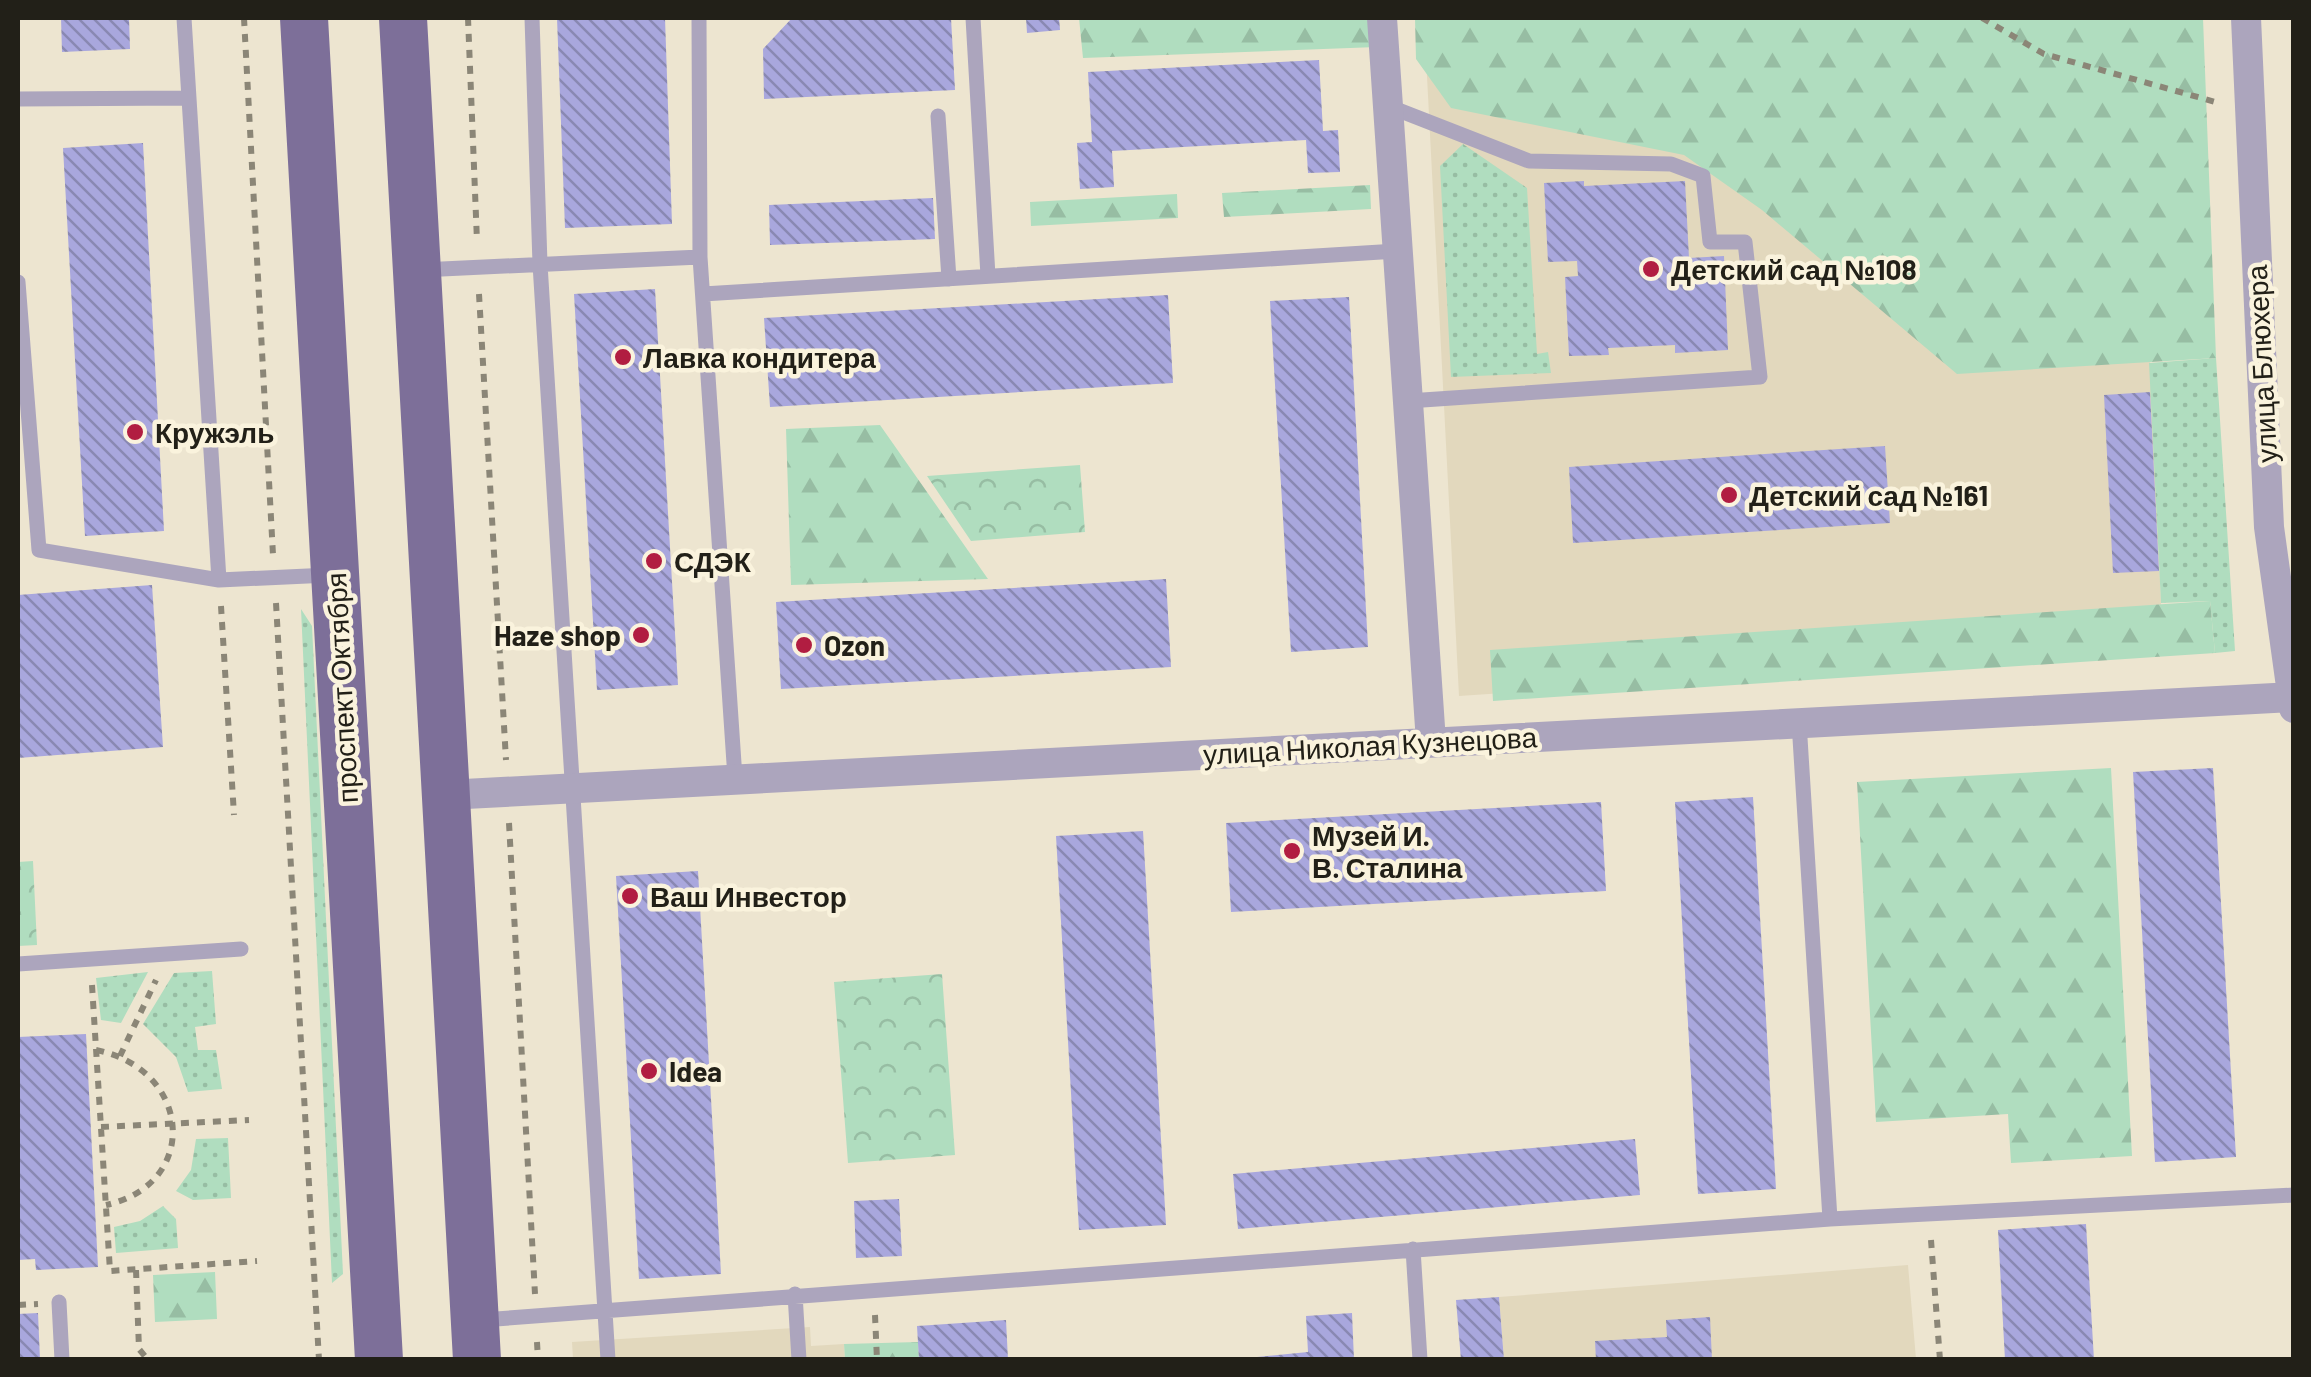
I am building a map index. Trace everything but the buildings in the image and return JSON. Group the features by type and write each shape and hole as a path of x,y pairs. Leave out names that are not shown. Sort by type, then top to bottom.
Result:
{"main road":[{"name":"проспект Октября","path":"304,18 379,1360"},
{"path":"403,18 476,1340"}],"street":[{"path":"1382,18 1431,742"},
{"name":"улица Блюхера","path":"2246,18 2269,527 2294,708"},
{"name":"улица Николая Кузнецова","path":"446,795 2293,697"}],"lane":[{"path":"184,18 219,580"},
{"path":"532,18 540,264 608,1360"},
{"path":"699,18 700,257 735,778"},
{"path":"973,18 988,276"},
{"path":"18,99 189,98"},
{"path":"1388,106 1529,162 1671,164 1703,176 1710,242 1746,242 1760,377 1408,401"},
{"path":"938,116 950,279"},
{"path":"703,294 1398,251"},
{"path":"417,270 700,257"},
{"path":"18,282 23,428 39,550 219,580 274,574 335,574"},
{"path":"1799,722 1830,1219"},
{"path":"18,964 241,949"},
{"path":"476,1340 536,1313 1830,1219 2294,1194"},
{"path":"1412,1250 1420,1360"},
{"path":"796,1294 799,1360"},
{"path":"59,1302 62,1360"}],"path":[{"path":"244,18 319,1360"},
{"path":"468,18 538,1360"},
{"path":"1982,18 2044,54 2249,113"},
{"path":"219,580 234,814"},
{"path":"120,1056 168,954"},
{"path":"90,959 110,1271 257,1261"},
{"path":"96,1050 120,1056 152,1076 164,1093 172,1124 167,1157 148,1186 136,1196 106,1205"},
{"path":"101,1127 249,1120"},
{"path":"1930,1214 1940,1360"},
{"path":"136,1270 139,1349 148,1360"},
{"path":"873,1289 877,1360"}],"shaded area":[{"path":"1424,18 2139,115 2163,648 1459,696"},
{"path":"1908,1265 1916,1359 1504,1359 1499,1297"},
{"path":"810,1327 811,1346 844,1344 845,1359 573,1359 572,1342"}],"green space":[{"path":"1079,18 1375,18 1377,47 1083,58"},
{"path":"1415,18 2203,18 2216,358 1957,374 1762,210 1684,155 1451,108 1416,59"},
{"path":"1463,144 1527,188 1537,354 1548,352 1551,373 1451,377 1440,166"},
{"path":"1370,185 1371,209 1224,217 1222,193"},
{"path":"1177,194 1178,218 1031,226 1030,202"},
{"path":"2216,358 2235,651 2215,653 2210,601 2161,603 2149,363"},
{"path":"880,425 988,579 791,585 786,429"},
{"path":"1080,465 1085,532 971,541 927,476"},
{"path":"2210,601 2215,653 1493,701 1490,650"},
{"path":"301,609 312,626 343,1274 332,1283"},
{"path":"2111,768 2132,1156 2011,1163 2008,1114 1876,1122 1857,782"},
{"path":"33,861 37,945 18,946 18,862"},
{"path":"212,971 216,1024 195,1027 198,1050 216,1050 222,1089 188,1092 176,1057 143,1024 174,973"},
{"path":"148,972 121,1023 101,1020 96,978"},
{"path":"942,974 955,1155 848,1163 834,982"},
{"path":"228,1138 231,1198 193,1200 176,1191 191,1170 196,1139"},
{"path":"163,1206 176,1219 178,1248 116,1253 114,1227 140,1221"},
{"path":"215,1272 217,1319 155,1322 153,1275"},
{"path":"918,1342 919,1359 845,1359 844,1344"}],"place":[{"name":"Детский сад №108","path":"1651,269"},
{"name":"Лавка кондитера","path":"623,357"},
{"name":"Кружэль","path":"135,432"},
{"name":"Детский сад №161","path":"1729,495"},
{"name":"СДЭК","path":"654,561"},
{"name":"Haze shop","path":"641,635"},
{"name":"Ozon","path":"804,645"},
{"name":"Музей И. В. Сталина","path":"1292,851"},
{"name":"Ваш Инвестор","path":"630,896"},
{"name":"Idea","path":"649,1071"}]}
